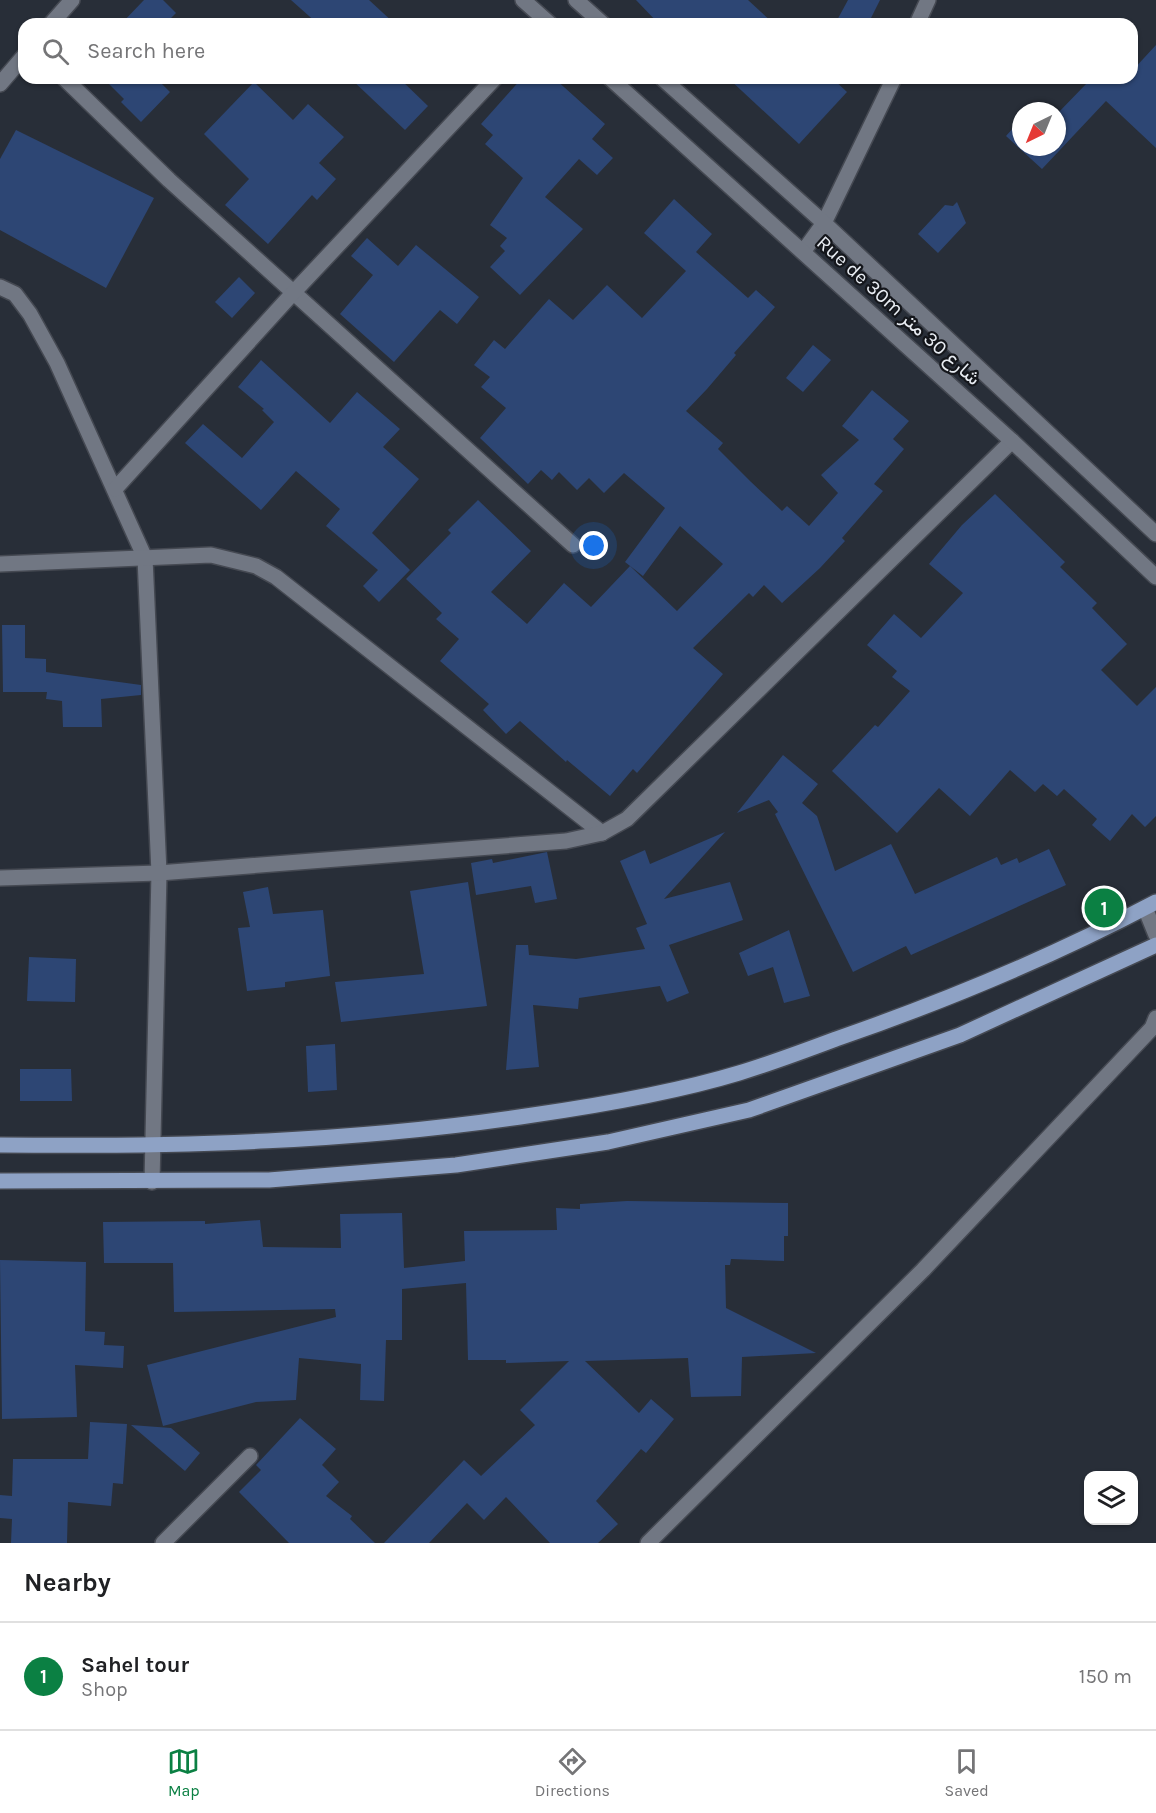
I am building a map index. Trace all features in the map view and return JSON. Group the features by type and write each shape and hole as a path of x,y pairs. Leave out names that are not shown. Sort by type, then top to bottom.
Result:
{"main road":[{"path":"0,1145 154,1147 265,1143 449,1128 600,1106 738,1074 948,1000 1151,905"},
{"path":"0,1181 269,1180 456,1165 608,1142 749,1110 960,1035 1156,945"}],"street":[{"path":"56,18 72,0"},
{"path":"523,0 543,18"},
{"path":"576,0 596,18"},
{"path":"920,18 928,0"},
{"path":"0,84 18,63"},
{"path":"70,84 169,180 573,545"},
{"path":"116,489 294,293 489,84"},
{"name":"Rue de 30m شارع 30 متر","path":"617,84 1012,441 1156,577"},
{"name":"Rue de 30m شارع 30 متر","path":"669,84 824,223 1156,534"},
{"path":"803,252 824,223 891,84"},
{"path":"0,287 15,294 30,314 57,363 116,489 145,558 159,873 152,1182"},
{"path":"0,878 159,873 566,841 602,833 627,819 1012,441"},
{"path":"0,564 211,555 256,566 276,577 602,833"},
{"path":"1151,905 1156,935"},
{"path":"648,1543 923,1270 1152,1028 1156,1018"},
{"path":"163,1543 250,1456"}],"building":[{"path":"144,0 163,0 176,13 171,18 127,18"},
{"path":"291,0 369,0 388,18 311,18"},
{"path":"636,0 748,0 768,18 653,18"},
{"path":"848,0 880,0 871,18 838,18"},
{"path":"1156,45 1156,148 1106,101 1066,144 1066,105 1086,84 1138,84 1138,64"},
{"path":"109,84 162,84 170,92 141,122 121,102 124,99"},
{"path":"252,84 256,84 293,120 308,104 344,137 319,163 336,179 317,200 312,195 268,244 225,205 249,179 204,134"},
{"path":"356,84 405,84 428,106 405,130"},
{"path":"517,84 561,84 605,124 592,139 613,158 597,175 579,159 545,197 583,229 520,295 490,267 505,251 500,246 507,238 490,225 523,178 485,144 493,135 481,124"},
{"path":"734,84 838,84 847,92 799,144"},
{"path":"1012,129 1012,142 1006,136"},
{"path":"16,130 154,198 106,288 0,230 0,159"},
{"path":"1028,156 1054,156 1042,169"},
{"path":"674,199 712,234 696,252 748,298 756,290 775,307 686,411 723,443 718,449 750,481 782,511 787,506 809,526 838,493 821,475 859,440 842,426 872,390 909,421 893,439 904,449 874,484 883,491 842,538 845,541 820,568 782,603 764,585 753,597 749,593 693,648 723,674 637,773 633,769 610,796 567,760 566,762 520,721 506,734 483,710 489,704 440,661 459,639 436,619 442,613 406,579 451,533 448,530 478,500 531,551 491,592 527,624 564,583 591,607 630,566 677,611 723,564 680,526 643,576 625,562 665,508 624,473 604,493 589,478 577,490 559,472 552,480 541,470 528,484 480,438 506,408 481,387 490,377 474,365 494,340 505,349 549,299 573,320 607,285 642,318 686,271 644,233"},
{"path":"957,202 966,223 938,253 918,234 945,205 953,206"},
{"path":"367,238 398,266 416,245 479,297 457,324 440,310 394,362 340,314 373,275 351,256"},
{"path":"239,277 255,293 232,318 215,302"},
{"path":"813,345 831,360 803,392 786,378"},
{"path":"261,360 330,423 357,392 400,429 383,447 419,479 372,533 410,570 379,602 363,586 378,570 326,526 340,509 296,471 261,510 185,443 203,424 242,458 274,422 262,410 264,409 238,387"},
{"path":"995,494 1065,562 1060,567 1097,603 1092,608 1127,644 1101,670 1137,706 1156,687 1156,816 1145,827 1132,814 1110,841 1092,825 1097,819 1064,789 1057,796 1043,784 1035,792 1010,770 970,816 939,788 897,833 832,771 875,725 878,727 910,691 892,677 897,671 867,645 894,614 921,638 963,593 929,564 962,525"},
{"path":"2,625 25,625 25,658 46,659 46,672 141,685 141,695 101,699 102,727 63,727 62,701 46,699 47,692 3,692"},
{"path":"783,755 818,784 802,803 817,816 835,871 891,844 915,894 997,857 1001,865 1017,858 1019,863 1049,849 1066,885 911,955 906,946 853,972 775,814 778,812 769,800 737,813"},
{"path":"725,832 664,899 730,882 743,920 669,945 689,993 667,1002 660,986 579,998 578,1009 533,1005 539,1067 506,1070 516,945 528,945 529,955 576,959 645,949 636,928 647,924 620,861 645,850 650,864"},
{"path":"547,852 557,899 535,903 531,886 476,895 471,863 492,859 493,863"},
{"path":"468,882 487,1006 341,1022 335,982 424,974 410,891"},
{"path":"268,887 273,914 323,910 330,976 285,982 285,987 247,991 238,928 250,927 243,892"},
{"path":"789,930 810,996 784,1003 773,967 748,976 739,953"},
{"path":"29,957 76,959 75,1002 27,1001"},
{"path":"335,1044 337,1090 308,1092 306,1046"},
{"path":"20,1069 71,1069 72,1101 20,1101"},
{"path":"627,1201 788,1203 788,1236 784,1236 784,1261 731,1259 730,1265 725,1265 726,1308 816,1353 742,1357 741,1396 691,1397 688,1358 585,1361 639,1413 651,1399 674,1419 646,1453 641,1449 596,1501 618,1524 598,1543 550,1543 506,1497 484,1520 467,1503 429,1543 384,1543 464,1460 481,1476 535,1425 520,1410 569,1361 506,1363 506,1360 468,1360 466,1283 402,1289 402,1340 386,1340 384,1401 360,1400 361,1364 299,1358 296,1400 256,1402 163,1426 147,1365 336,1317 335,1309 174,1312 173,1263 104,1263 103,1222 205,1221 205,1224 260,1220 263,1247 341,1248 340,1214 402,1213 404,1268 465,1261 464,1231 557,1230 556,1208 580,1209 580,1204"},
{"path":"0,1260 86,1262 85,1331 105,1332 104,1345 124,1346 123,1368 75,1365 77,1417 2,1419"},
{"path":"300,1418 336,1449 322,1465 339,1482 326,1496 352,1516 350,1519 375,1543 289,1543 239,1492 261,1470 256,1465"},
{"path":"90,1422 127,1424 123,1484 113,1483 111,1506 68,1502 67,1543 11,1543 12,1519 0,1518 0,1495 12,1496 13,1459 88,1459"},
{"path":"131,1425 171,1428 200,1453 185,1471"}],"place":[{"name":"Sahel tour","path":"1104,908"}]}
